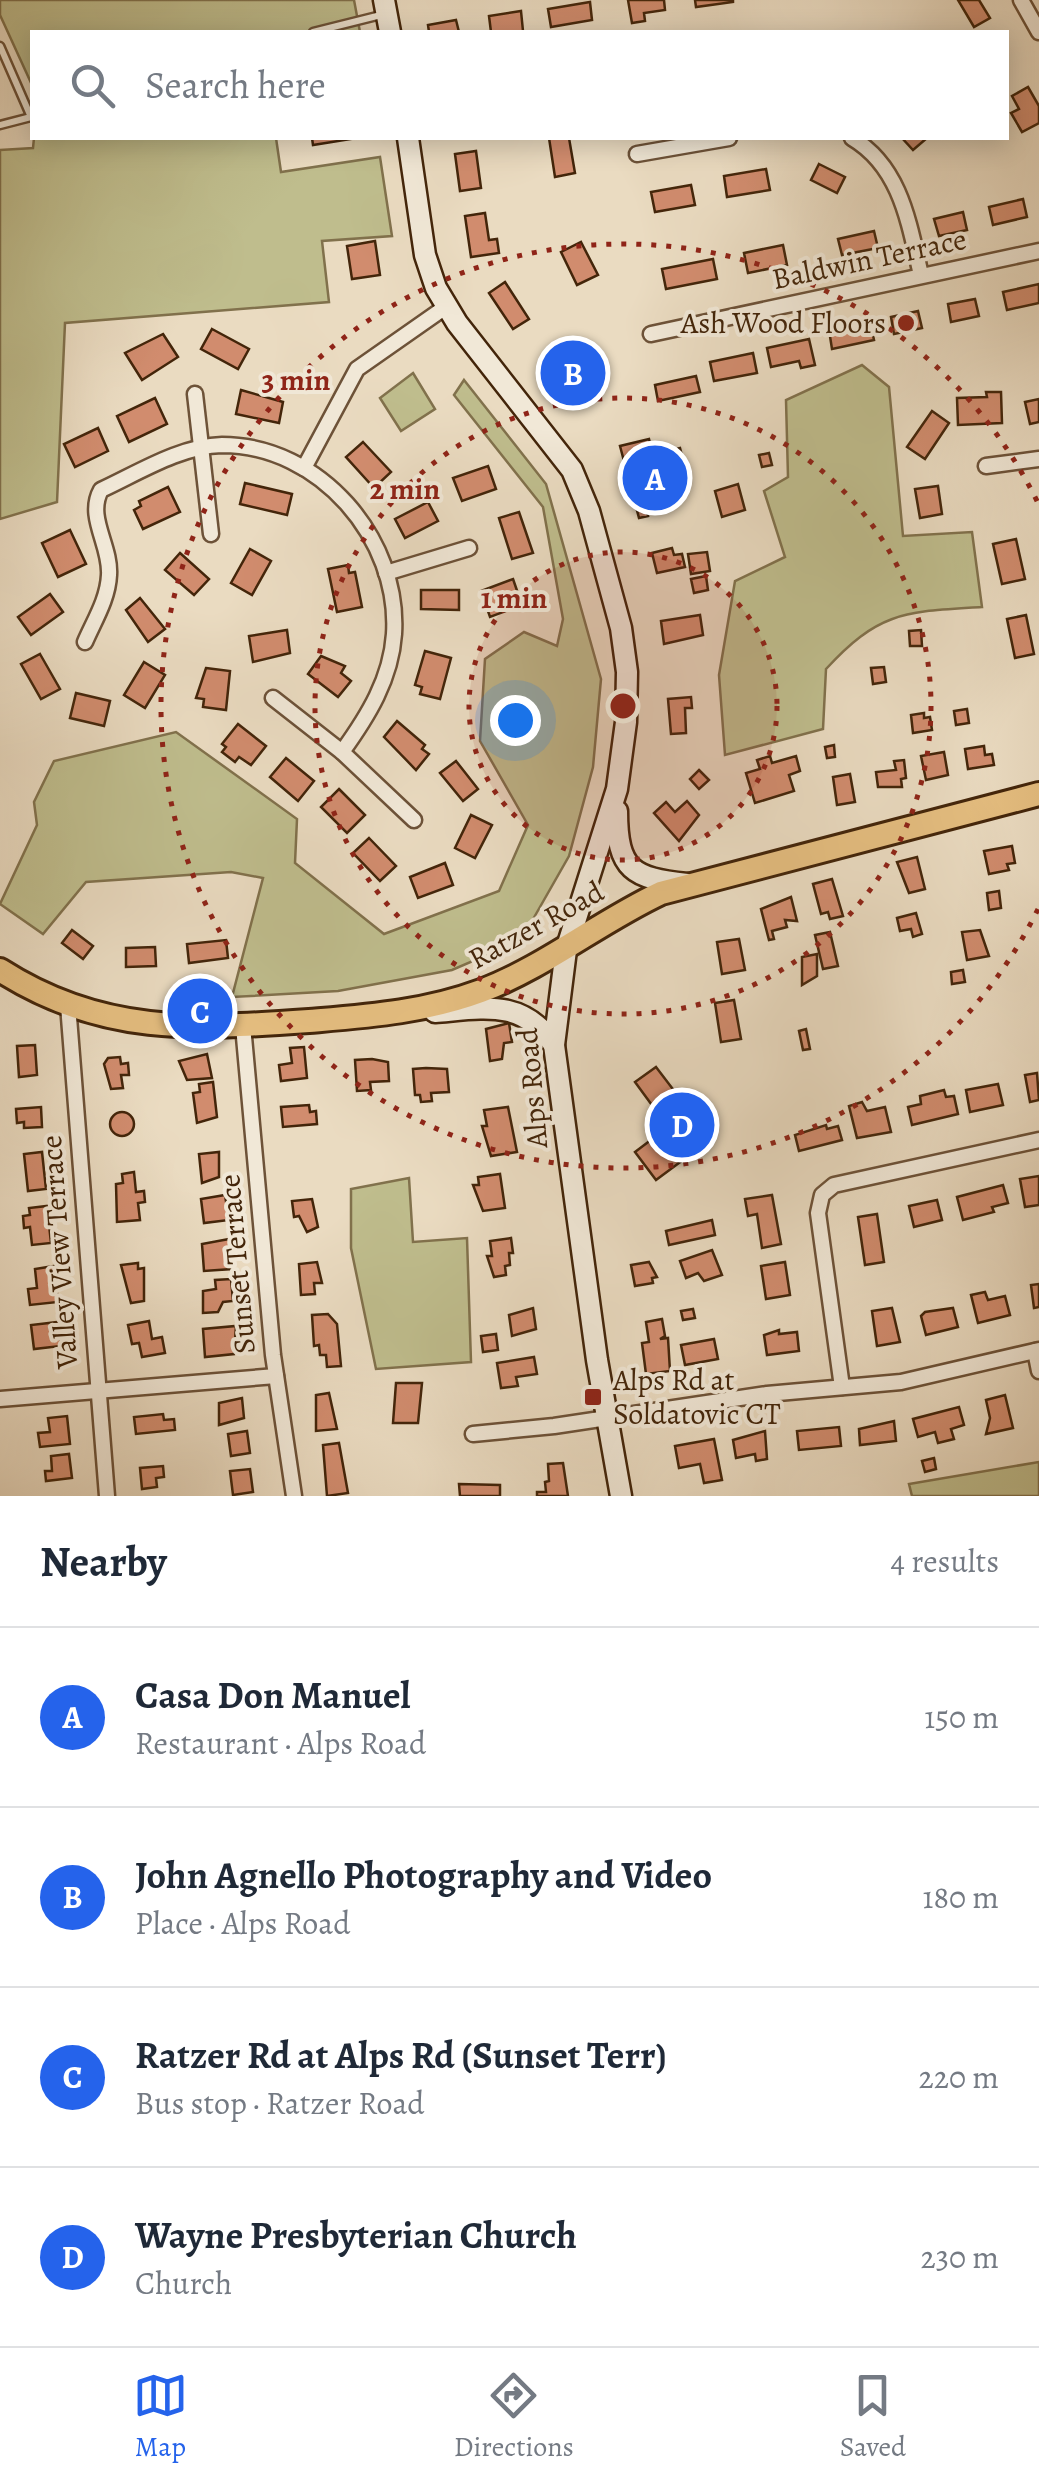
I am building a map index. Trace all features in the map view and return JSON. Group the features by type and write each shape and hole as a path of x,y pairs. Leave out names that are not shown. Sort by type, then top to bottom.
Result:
{"main road":[{"name":"Alps Road","path":"408,140 426,255 447,306 563,455 589,510 621,628 627,672 617,790 566,950 554,1045 621,1496"},
{"path":"617,790 617,832 630,870 644,879 689,884"},
{"name":"Ratzer Road","path":"0,970 68,1005 162,1027 243,1026 398,1014 481,992 566,950 621,912 689,884 1039,794"},
{"path":"398,1014 517,1011 532,1018 554,1045"}],"street":[{"path":"1021,0 1039,32"},
{"path":"637,154 718,140"},
{"path":"855,140 873,154 897,188 921,276"},
{"name":"Baldwin Terrace","path":"651,334 1039,250"},
{"path":"304,468 356,369 447,306"},
{"path":"195,394 211,534"},
{"path":"85,642 104,599 110,572 95,516 94,502 101,490 201,447 262,449 304,468 344,498 374,542 392,588 394,636 383,686 342,752"},
{"path":"986,466 1039,459"},
{"path":"386,572 469,548"},
{"path":"273,698 342,752 414,820"},
{"name":"Valley View Terrace","path":"68,1005 106,1496"},
{"name":"Sunset Terrace","path":"243,1026 276,1376 294,1496"},
{"path":"842,1387 818,1203 834,1184 1039,1140"},
{"path":"473,1434 900,1382 1037,1350 1039,1371"},
{"path":"0,1399 276,1376"}],"lane":[{"path":"322,30 387,15"},
{"path":"0,46 30,113"},
{"path":"0,125 30,118"}],"shaded area":[{"path":"0,0 354,0 360,30 30,30 30,81 0,15"},
{"path":"34,140 276,140 281,172 380,157 392,236 322,241 329,302 65,323 57,502 0,519 0,150 33,148"},
{"path":"862,365 889,387 903,536 972,532 982,607 913,613 879,625 862,635 826,669 823,729 725,755 719,675 735,581 785,557 764,491 788,477 786,400"},
{"path":"413,373 435,409 401,431 380,398"},
{"path":"464,380 546,484 601,679 593,767 569,856 528,928 494,952 452,970 338,991 232,997 263,878 231,872 86,882 43,934 0,904 37,825 34,802 54,761 176,732 297,819 295,863 384,934 499,891 528,825 480,741 485,659 524,632 557,646 563,619 543,507 454,395"},
{"path":"409,1178 413,1242 467,1238 471,1362 376,1369 351,1248 351,1189"},
{"path":"1039,1462 1039,1496 912,1496 909,1484"}],"building":[{"path":"628,0 664,0 665,10 644,13 645,21 632,23"},
{"path":"695,0 733,0 733,2 696,7"},
{"path":"958,0 979,0 990,18 974,27"},
{"path":"590,2 592,20 551,27 548,9"},
{"path":"521,11 523,30 491,30 489,16"},
{"path":"456,20 458,30 429,30 428,25"},
{"path":"1028,87 1039,106 1039,123 1022,132 1011,113 1019,109 1012,96"},
{"path":"312,140 345,140 313,145"},
{"path":"549,140 569,140 575,173 555,177"},
{"path":"904,140 925,140 913,150"},
{"path":"476,151 481,188 460,191 455,154"},
{"path":"819,164 845,177 837,193 811,180"},
{"path":"766,169 770,190 727,197 724,176"},
{"path":"691,185 695,205 655,212 651,192"},
{"path":"1023,199 1027,217 993,225 989,207"},
{"path":"963,212 967,230 939,236 934,219"},
{"path":"485,213 489,240 497,239 499,253 471,257 465,216"},
{"path":"874,231 878,248 842,255 838,239"},
{"path":"375,241 380,275 352,279 347,246"},
{"path":"581,242 598,275 577,285 561,252"},
{"path":"783,245 787,265 748,273 744,253"},
{"path":"713,259 717,279 666,289 662,269"},
{"path":"505,282 529,319 513,329 489,293"},
{"path":"1039,284 1039,303 1007,310 1003,292"},
{"path":"975,299 979,316 951,322 948,304"},
{"name":"Ash Wood Floors","path":"918,311 922,328 894,334 891,317"},
{"path":"870,321 874,340 832,349 829,330"},
{"path":"212,329 249,349 238,369 201,349"},
{"path":"163,334 178,357 142,380 125,353"},
{"path":"809,339 815,365 801,368 799,361 771,367 767,348"},
{"path":"561,353 577,372 587,364 595,374 569,396 545,366"},
{"path":"753,353 757,373 714,381 710,362"},
{"path":"696,376 700,392 658,401 655,385"},
{"path":"241,390 283,402 279,423 236,414"},
{"path":"986,392 1001,392 1002,423 958,425 957,398 987,397"},
{"path":"155,398 167,424 129,442 117,416"},
{"path":"1039,399 1039,422 1030,424 1025,402"},
{"path":"932,411 949,423 925,459 907,447"},
{"path":"98,428 108,451 75,467 64,444"},
{"path":"649,439 653,455 680,448 686,471 681,473 684,483 643,494 648,516 639,518 620,446"},
{"path":"363,442 391,472 374,488 346,457"},
{"path":"769,453 772,465 762,467 759,455"},
{"path":"488,466 496,489 462,501 453,478"},
{"path":"245,483 292,494 287,515 240,504"},
{"path":"738,484 745,510 722,517 715,491"},
{"path":"938,486 942,514 920,518 915,489"},
{"path":"168,487 180,512 143,529 134,510 141,506 139,501"},
{"path":"428,502 438,521 405,538 395,519"},
{"path":"519,512 533,553 512,559 499,518"},
{"path":"70,530 86,564 58,577 42,543"},
{"path":"1016,539 1025,579 1002,584 993,544"},
{"path":"672,548 674,555 682,554 685,567 657,573 652,553"},
{"path":"250,549 271,561 252,595 231,583"},
{"path":"707,552 710,571 691,574 688,554"},
{"path":"180,553 209,579 194,595 165,570"},
{"path":"348,565 349,573 355,572 362,607 337,612 328,569"},
{"path":"706,576 708,590 694,593 691,579"},
{"path":"513,579 522,605 490,617 481,591"},
{"path":"421,590 459,590 459,610 421,609"},
{"path":"50,594 63,612 31,635 18,617"},
{"path":"140,598 165,629 148,642 126,610"},
{"path":"700,615 703,635 664,644 661,621"},
{"path":"1026,615 1034,654 1015,658 1007,619"},
{"path":"287,630 290,653 253,662 249,636"},
{"path":"921,630 922,646 910,646 909,631"},
{"path":"425,651 451,658 440,699 420,694 422,687 415,685"},
{"path":"40,654 60,689 41,699 21,664"},
{"path":"321,656 345,666 341,673 351,681 338,697 308,674"},
{"path":"144,662 165,675 145,708 124,695"},
{"path":"884,667 886,682 873,684 871,668"},
{"path":"206,668 230,671 226,710 203,707 204,699 196,698"},
{"path":"76,693 110,701 104,726 70,718"},
{"path":"691,697 692,708 685,708 686,733 671,734 668,699"},
{"path":"967,709 969,723 956,725 954,711"},
{"path":"924,713 924,718 930,717 932,730 913,733 911,715"},
{"path":"397,721 425,745 422,749 429,754 416,770 384,737"},
{"path":"238,724 266,746 251,765 239,757 235,762 222,752 226,747 222,744"},
{"path":"834,745 835,757 827,758 825,747"},
{"path":"984,746 985,755 992,754 994,765 968,769 965,749"},
{"path":"944,752 948,775 926,780 921,756"},
{"path":"770,756 772,763 796,756 800,771 789,775 794,791 755,803 746,773 760,769 757,760"},
{"path":"286,758 314,781 298,801 270,777"},
{"path":"904,760 906,778 901,779 902,787 878,787 876,772 896,770 894,761"},
{"path":"456,761 478,789 463,801 440,773"},
{"path":"699,770 709,780 699,789 690,779"},
{"path":"850,774 855,802 837,805 833,777"},
{"path":"339,789 365,815 347,833 321,807"},
{"path":"687,801 699,815 679,841 654,813 666,802 675,812"},
{"path":"471,815 492,825 475,858 455,848"},
{"path":"369,838 396,866 380,881 353,853"},
{"path":"1012,846 1015,863 1007,864 1009,870 989,874 984,851"},
{"path":"917,857 925,889 909,893 897,862"},
{"path":"445,863 453,885 418,898 410,877"},
{"path":"832,879 843,916 830,919 828,912 821,914 813,884"},
{"path":"999,891 1001,908 989,910 987,893"},
{"path":"791,897 797,921 785,920 787,927 772,931 774,939 769,940 761,909"},
{"path":"916,913 922,934 913,937 911,929 900,931 897,918"},
{"path":"72,930 93,946 83,959 62,943"},
{"path":"980,930 989,956 967,960 962,932"},
{"path":"830,932 838,966 823,969 815,935"},
{"path":"739,939 745,970 722,974 717,942"},
{"path":"226,940 228,958 189,963 187,944"},
{"path":"155,947 156,966 126,967 126,948"},
{"path":"817,954 817,976 802,985 802,957"},
{"path":"963,970 965,982 952,984 951,972"},
{"path":"734,1000 741,1039 721,1042 715,1003"},
{"path":"509,1023 512,1042 504,1043 502,1059 490,1061 486,1029"},
{"path":"806,1029 810,1049 803,1050 799,1031"},
{"path":"35,1045 37,1075 19,1077 17,1046"},
{"path":"304,1047 307,1078 281,1081 279,1065 292,1063 290,1048"},
{"path":"207,1054 212,1078 187,1080 179,1061"},
{"path":"120,1057 121,1064 128,1063 129,1075 121,1075 123,1088 111,1089 104,1064 108,1058"},
{"path":"355,1060 388,1062 389,1081 370,1082 371,1090 357,1091"},
{"path":"656,1067 698,1122 695,1151 656,1180 635,1152 668,1127 635,1082"},
{"path":"413,1069 447,1069 449,1092 431,1093 432,1101 421,1102 420,1095 415,1095"},
{"path":"1037,1073 1039,1100 1030,1102 1025,1075"},
{"path":"213,1082 217,1117 197,1123 193,1093 200,1092 199,1084"},
{"path":"998,1084 1003,1105 970,1112 966,1090"},
{"path":"944,1090 946,1097 954,1096 958,1114 912,1125 908,1107 921,1104 920,1096"},
{"path":"862,1102 867,1111 885,1107 891,1132 857,1138 849,1106"},
{"path":"309,1105 310,1112 316,1111 317,1124 283,1127 281,1107"},
{"path":"41,1107 42,1127 24,1128 24,1122 17,1123 16,1109"},
{"path":"508,1107 517,1152 491,1156 482,1126 487,1126 484,1110"},
{"path":"122,1112 131,1115 131,1133 122,1136 113,1133 110,1124 113,1115"},
{"path":"826,1125 827,1129 838,1126 842,1140 799,1151 795,1135"},
{"path":"42,1152 46,1189 28,1191 24,1154"},
{"path":"219,1152 219,1177 202,1183 199,1154"},
{"path":"134,1172 136,1192 144,1191 145,1202 138,1203 140,1220 117,1222 116,1184 123,1183 122,1174"},
{"path":"500,1174 505,1208 483,1211 473,1185 479,1185 478,1177"},
{"path":"1039,1176 1039,1205 1025,1207 1020,1179"},
{"path":"1003,1185 1008,1203 992,1207 994,1212 963,1220 957,1197"},
{"path":"225,1195 229,1220 204,1223 201,1199"},
{"path":"772,1195 781,1244 762,1248 757,1214 748,1216 745,1199"},
{"path":"312,1199 318,1227 307,1232 299,1216 294,1217 292,1201"},
{"path":"937,1200 942,1220 914,1227 909,1206"},
{"path":"47,1206 51,1243 32,1245 30,1227 24,1228 23,1216 30,1215 29,1208"},
{"path":"877,1214 884,1262 865,1265 858,1217"},
{"path":"712,1220 715,1235 669,1245 666,1231"},
{"path":"511,1238 513,1253 509,1253 506,1275 494,1277 487,1256 492,1256 490,1241"},
{"path":"229,1239 232,1269 204,1271 202,1244"},
{"path":"712,1250 722,1275 704,1281 698,1273 686,1278 680,1261"},
{"path":"317,1262 322,1283 314,1283 315,1294 301,1295 299,1264"},
{"path":"649,1262 657,1277 652,1278 653,1283 635,1286 631,1265"},
{"path":"785,1262 790,1295 766,1299 761,1266"},
{"path":"138,1263 138,1269 144,1268 144,1301 131,1303 121,1265"},
{"path":"54,1266 58,1302 30,1305 28,1289 37,1288 35,1269"},
{"path":"231,1279 233,1301 223,1302 218,1312 203,1313 203,1291 216,1289 215,1280"},
{"path":"1039,1284 1039,1307 1034,1308 1031,1285"},
{"path":"985,1292 988,1300 1005,1296 1010,1315 978,1323 971,1295"},
{"path":"533,1308 536,1329 512,1336 509,1315"},
{"path":"892,1308 900,1342 877,1346 872,1311"},
{"path":"953,1308 958,1327 926,1335 921,1316 925,1312"},
{"path":"693,1309 695,1318 683,1320 681,1311"},
{"path":"328,1314 337,1324 341,1366 327,1367 326,1355 320,1355 319,1345 314,1346 312,1315"},
{"path":"662,1319 665,1336 660,1339 668,1338 670,1371 646,1374 642,1343 649,1342 646,1322"},
{"path":"149,1321 152,1339 162,1337 165,1353 142,1357 139,1343 132,1344 128,1325"},
{"path":"58,1322 61,1346 34,1349 31,1325"},
{"path":"236,1326 234,1354 205,1357 203,1329"},
{"path":"779,1330 779,1334 797,1332 799,1351 767,1355 764,1335"},
{"path":"496,1334 498,1350 483,1352 481,1336"},
{"path":"714,1339 718,1359 685,1365 681,1345"},
{"path":"534,1357 537,1374 516,1377 518,1386 501,1388 497,1363"},
{"path":"396,1383 422,1383 418,1423 393,1423"},
{"path":"329,1393 337,1429 316,1431 316,1395"},
{"path":"1005,1395 1013,1428 986,1434 990,1418 986,1400"},
{"path":"242,1398 244,1418 219,1425 219,1403"},
{"path":"959,1407 964,1425 951,1429 954,1439 938,1443 935,1432 918,1437 913,1419"},
{"path":"163,1414 164,1420 174,1419 175,1430 136,1434 134,1417"},
{"path":"67,1416 70,1444 40,1447 38,1433 50,1432 48,1418"},
{"path":"894,1421 896,1441 860,1445 859,1429"},
{"path":"839,1427 841,1446 799,1450 797,1431"},
{"path":"247,1431 250,1453 231,1456 228,1434"},
{"path":"765,1431 767,1459 756,1461 755,1454 736,1458 733,1440"},
{"path":"714,1439 722,1480 704,1483 700,1464 679,1468 675,1446"},
{"path":"339,1443 348,1493 327,1496 323,1445"},
{"path":"69,1454 72,1478 46,1481 45,1471 52,1471 51,1456"},
{"path":"934,1458 936,1469 925,1472 922,1461"},
{"path":"563,1463 568,1496 537,1496 537,1492 546,1492 548,1464"},
{"path":"163,1466 164,1477 156,1478 157,1487 142,1489 140,1468"},
{"path":"250,1469 253,1492 233,1495 230,1471"},
{"path":"459,1484 500,1485 500,1496 460,1496"}],"place":[{"name":"Ash Wood Floors","path":"906,323"},
{"name":"John Agnello Photography and Video","path":"573,373"},
{"name":"Casa Don Manuel","path":"655,478"},
{"name":"Ratzer Rd at Alps Rd (Sunset Terr)","path":"200,1011"},
{"name":"Wayne Presbyterian Church","path":"682,1125"},
{"name":"Alps Rd at Soldatovic CT","path":"593,1397"}]}
